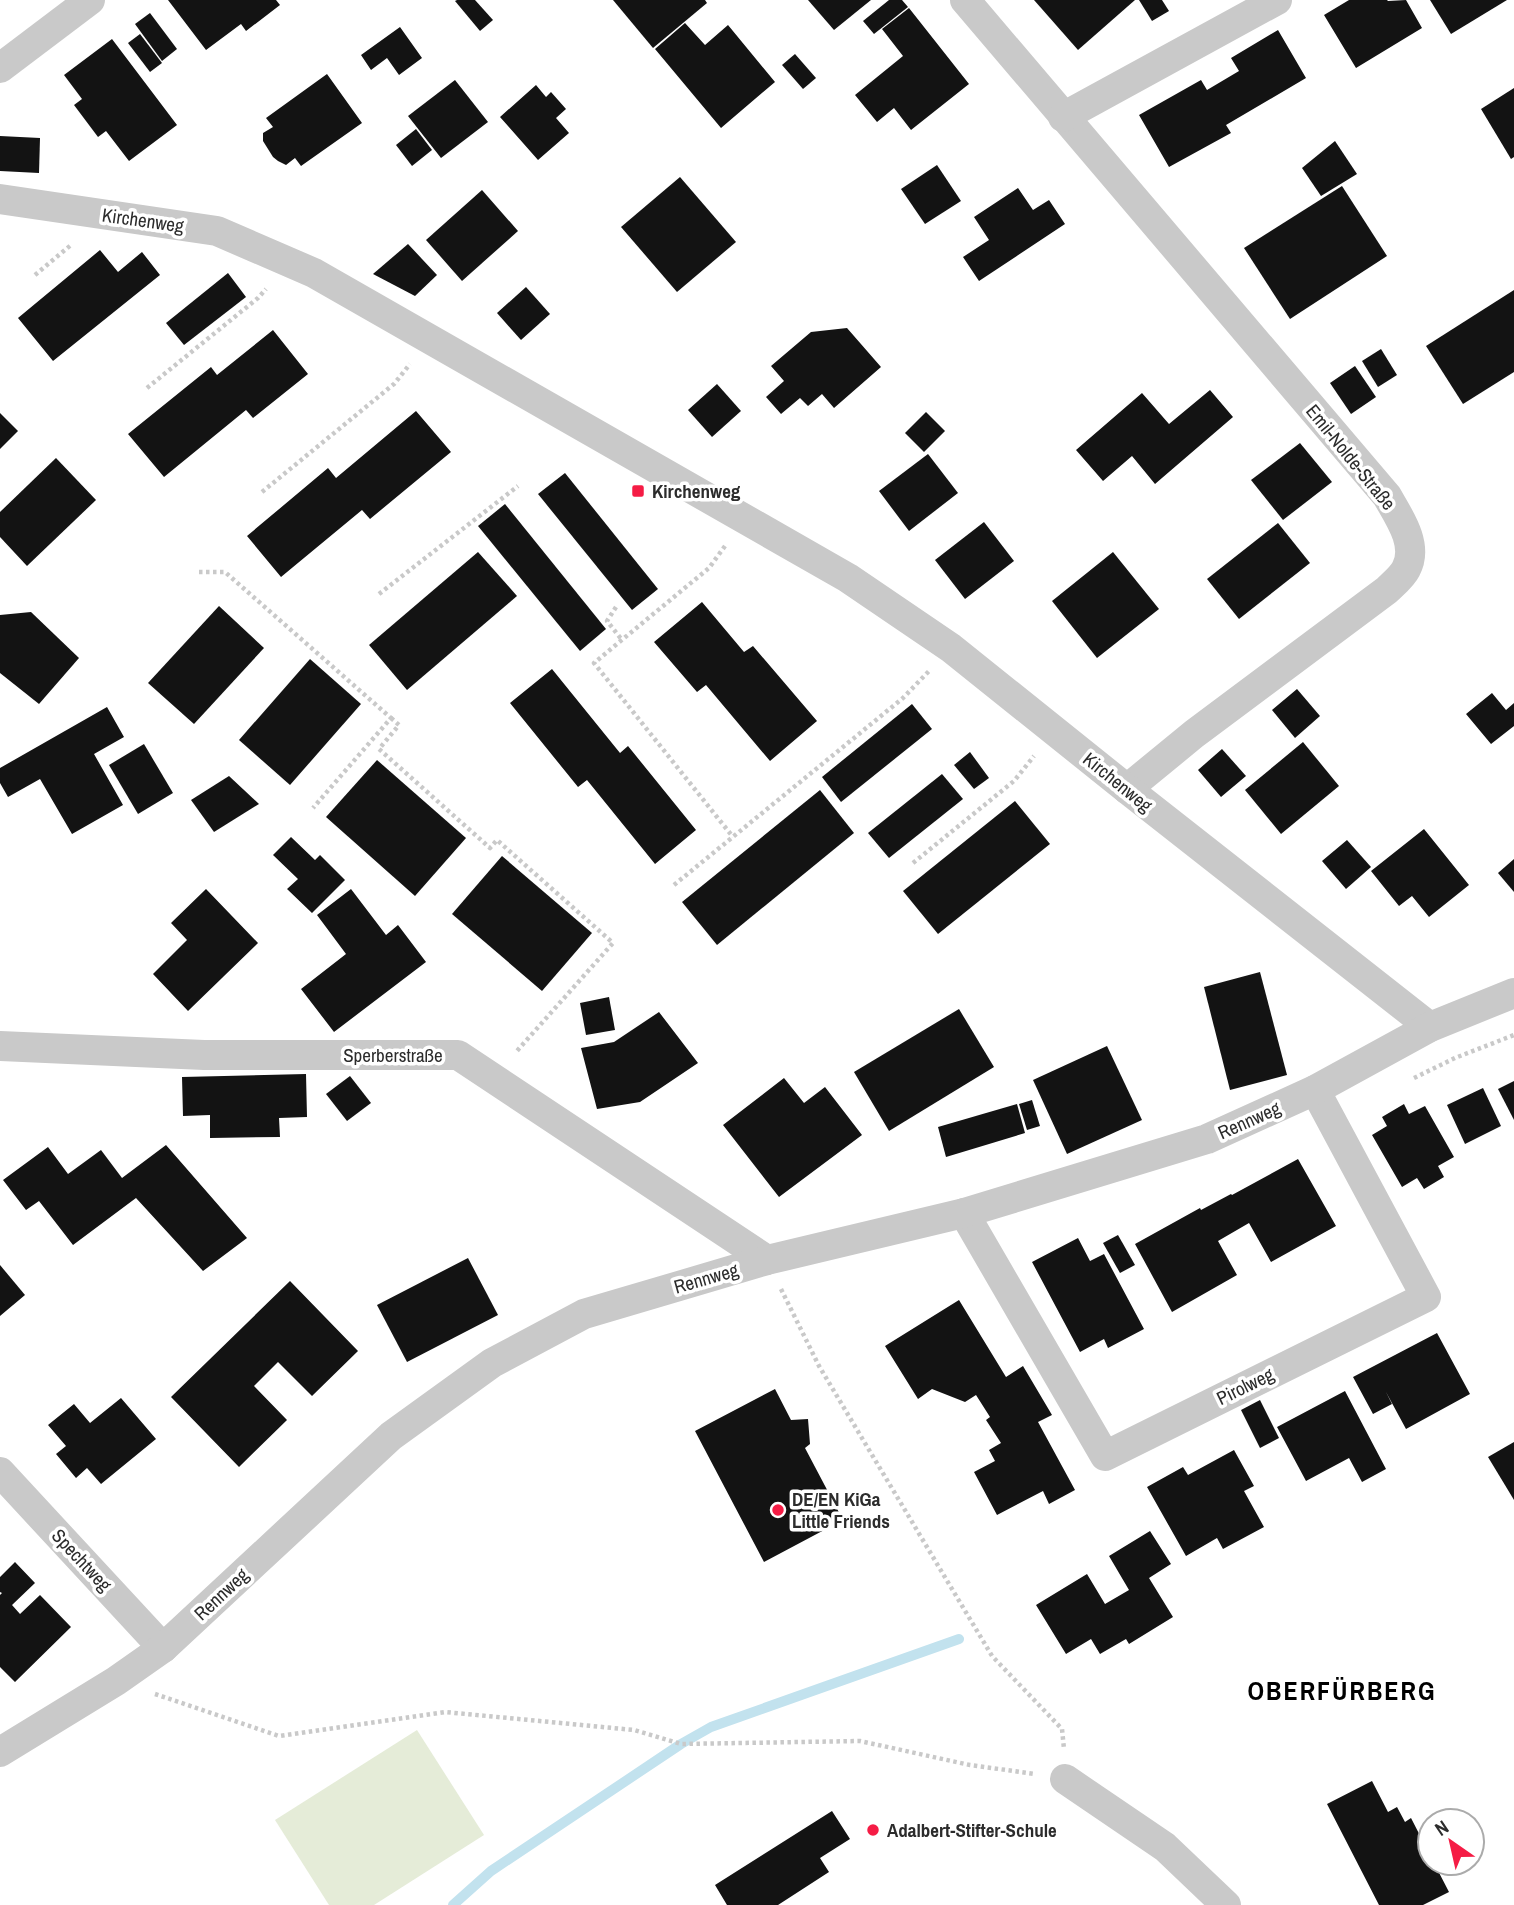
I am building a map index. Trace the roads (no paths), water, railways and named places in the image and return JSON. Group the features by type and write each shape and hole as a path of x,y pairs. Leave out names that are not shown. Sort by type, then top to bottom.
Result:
{"street":[{"path":"0,68 90,0"},
{"name":"Emil-Nolde-Straße","path":"965,0 1387,496 1408,537 1411,552 1406,569 1387,590 1194,734 1126,789"},
{"path":"1063,117 1277,0"},
{"name":"Kirchenweg","path":"0,199 218,231 290,262 314,273 848,578 951,648 1430,1027"},
{"name":"Rennweg","path":"0,1752 116,1681 163,1648 391,1436 492,1363 584,1314 767,1260 964,1213 1208,1139 1315,1090 1430,1027 1514,993"},
{"name":"Sperberstraße","path":"0,1046 204,1055 458,1055 767,1260"},
{"name":"Pirolweg","path":"964,1213 1105,1456 1426,1297 1315,1090"},
{"name":"Spechtweg","path":"0,1472 163,1648"},
{"path":"1065,1779 1164,1847 1226,1905"}],"waterway":[{"path":"453,1905 491,1871 681,1744 711,1727 959,1639"}],"place":[{"name":"Kirchenweg","path":"638,491"},
{"name":"DE/EN KiGa Little Friends","path":"778,1510"},
{"name":"Adalbert-Stifter-Schule","path":"873,1830"}],"district":[{"name":"OBERFÜRBERG","path":"1342,1691"}]}
